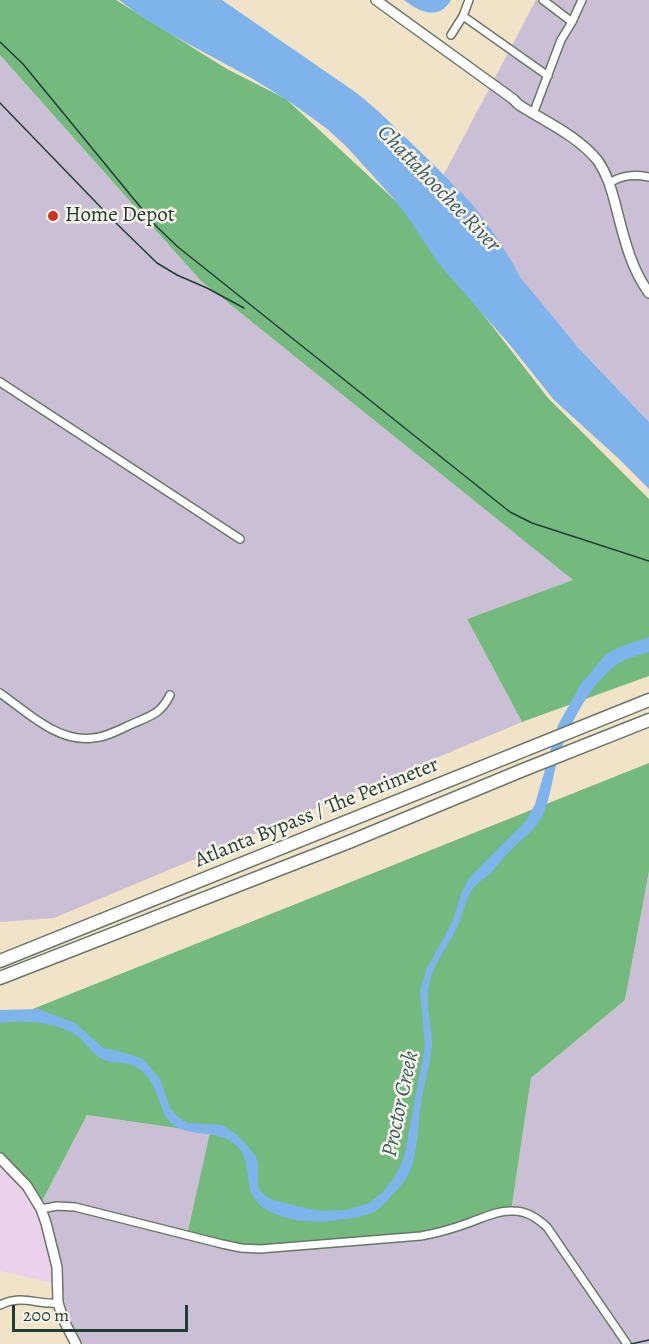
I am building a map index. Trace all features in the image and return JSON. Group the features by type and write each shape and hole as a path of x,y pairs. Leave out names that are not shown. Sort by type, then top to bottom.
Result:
{"highway":[{"name":"Atlanta Bypass / The Perimeter","path":"0,960 649,700"},
{"name":"Atlanta Bypass / The Perimeter","path":"0,978 349,842 649,720"}],"street":[{"path":"376,0 519,105 574,138 589,151 604,171 631,258 639,279 649,293"},
{"path":"451,35 463,16 469,0"},
{"path":"543,0 572,22"},
{"path":"533,114 561,40 582,0"},
{"path":"463,16 548,76"},
{"path":"609,183 621,176 649,177"},
{"path":"0,382 240,538"},
{"path":"0,693 50,729 72,738 83,739 106,735 156,714 165,705 170,695"},
{"path":"0,1158 27,1186 41,1209 57,1267 58,1303 76,1344"},
{"path":"41,1209 57,1206 75,1207 222,1244 260,1249 421,1236 514,1210 527,1213 547,1227 627,1344"},
{"path":"0,1305 25,1299 58,1303"}],"shaded area":[{"path":"536,0 649,0 649,422 538,306 443,176"},
{"path":"0,55 201,281 574,580 467,619 522,722 54,918 0,922"},
{"path":"649,871 649,1344 79,1344 57,1284 38,1209 87,1115 211,1133 186,1238 372,1244 511,1212 531,1078 625,1000"},
{"path":"0,1162 43,1214 57,1284 0,1271"}],"green space":[{"path":"0,0 116,0 227,69 286,99 401,206 548,398 649,499 649,676 522,722 467,619 573,580 201,281 0,55"},
{"path":"649,763 649,871 625,1000 531,1078 511,1212 372,1244 254,1248 186,1239 210,1133 87,1115 38,1209 0,1162 0,1022"}],"water":[{"name":"Chattahoochee River","path":"119,0 222,0 358,94 378,111 472,204 493,232 520,277 576,345 649,422 649,489 554,400 510,345 438,263 393,198 346,146 290,102 172,35"},
{"path":"404,0 451,0 441,11 429,12 422,11"},
{"path":"649,637 649,652 619,663 598,682 589,694 573,721 561,749 543,815 532,830 473,889 458,925 436,965 428,991 432,1045 413,1163 402,1184 377,1210 356,1217 321,1222 294,1220 276,1215 261,1206 255,1199 249,1183 245,1159 236,1145 221,1137 187,1131 172,1124 165,1115 151,1081 141,1070 130,1064 102,1059 79,1037 62,1028 20,1021 0,1023 0,1010 38,1009 75,1023 103,1048 143,1059 160,1079 170,1108 178,1117 188,1123 222,1125 246,1144 256,1157 260,1191 270,1199 323,1211 346,1210 369,1203 382,1193 394,1178 404,1158 425,1046 420,991 426,970 450,926 461,894 469,878 526,821 535,804 558,725 581,684 606,654"}],"railway":[{"path":"0,42 23,64 156,226 178,247 510,512 532,523 649,561"},
{"path":"0,103 157,263 244,308"},
{"path":"631,1344 649,1340"}],"place":[{"name":"Home Depot","path":"53,216"}],"water label":[{"name":"Proctor Creek","path":"401,1104"}]}
